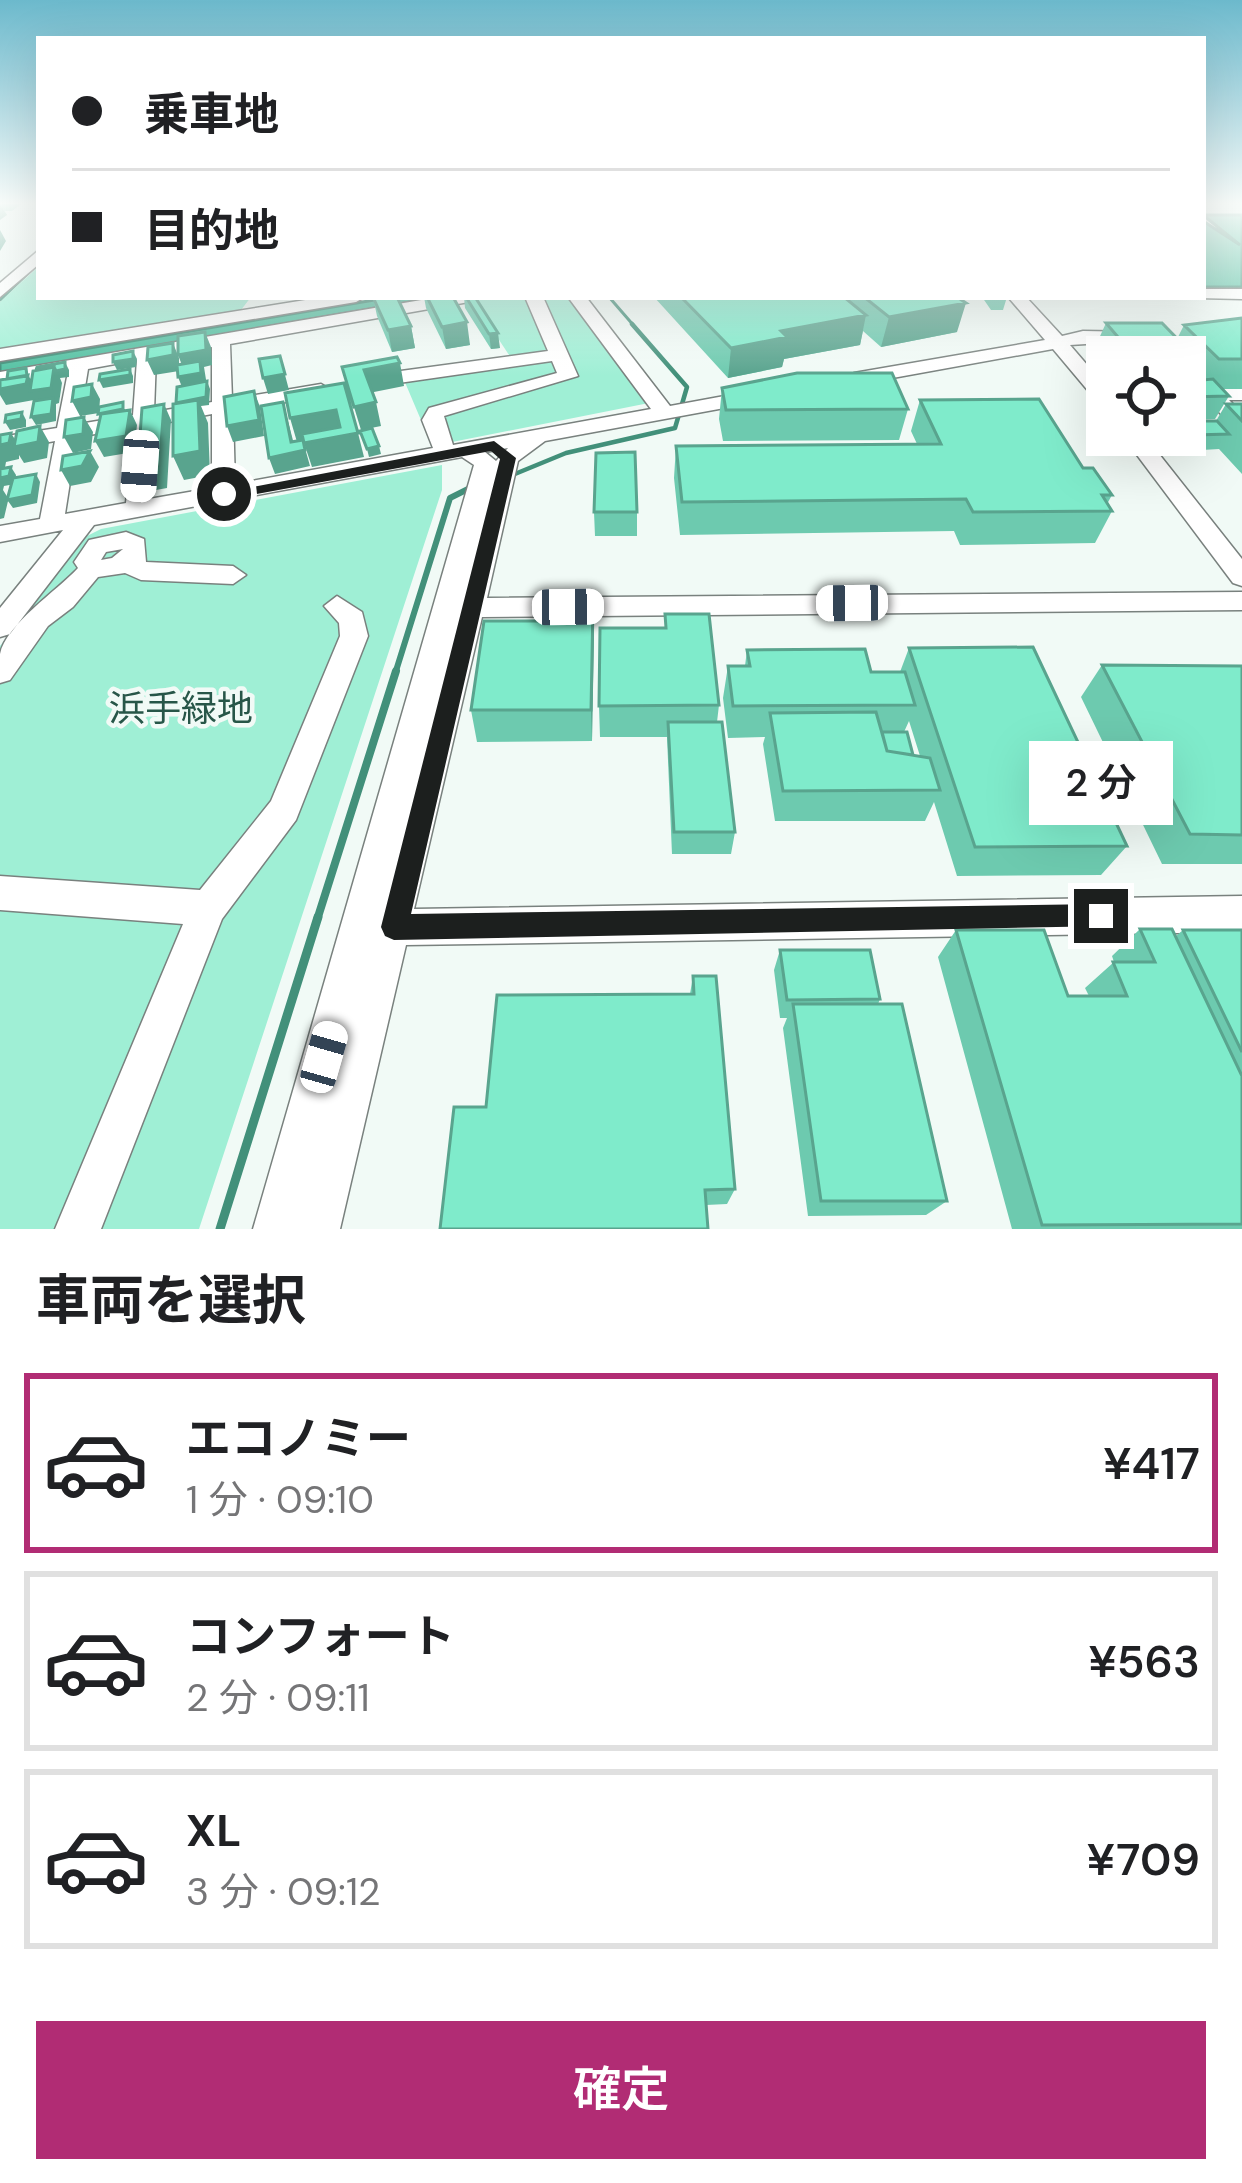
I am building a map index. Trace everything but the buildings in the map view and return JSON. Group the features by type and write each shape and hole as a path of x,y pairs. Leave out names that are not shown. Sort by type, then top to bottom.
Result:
{"street":[{"path":"0,292 32,261"},
{"path":"1206,294 1242,294"},
{"path":"0,355 261,305 320,300"},
{"path":"0,405 4,377 452,300"},
{"path":"484,465 431,420 436,412 568,376 534,300"},
{"path":"579,300 665,413"},
{"path":"1020,300 1086,376"},
{"path":"832,383 1086,336"},
{"path":"220,340 224,494"},
{"path":"137,511 147,352"},
{"path":"356,384 557,356"},
{"path":"0,673 38,620 64,600 80,539 67,433 79,364"},
{"path":"0,444 334,388"},
{"path":"0,627 80,539 137,511 224,494 484,465 544,436 788,391"},
{"path":"1242,394 1212,394 1242,425"},
{"path":"1206,426 1242,425"},
{"path":"1149,456 1242,577"},
{"path":"317,1229 377,927 461,608 484,465"},
{"path":"0,534 80,539 108,570 127,562 140,571 233,575"},
{"path":"461,608 1242,601"},
{"path":"78,1229 208,908 284,810 307,759 354,636 352,619 337,605"},
{"path":"0,893 208,908"},
{"path":"377,927 1242,914"},
{"path":"276,1229 377,927"}],"green space":[{"path":"36,269 36,300 249,300 241,310 0,351 0,302"},
{"path":"473,300 569,300 649,403 432,446 404,380 513,361"},
{"name":"浜手緑地","path":"442,465 442,490 199,1229 0,1229 0,646 83,538 101,529"}],"shaded area":[{"path":"1206,261 1242,261 1242,287 1206,287"},
{"path":"374,300 422,300 0,373 0,363"}],"waterway":[{"path":"0,300 36,266"},
{"path":"612,300 635,327"},
{"path":"510,476 566,453 675,428 687,387 632,324"},
{"path":"395,674 450,498 474,486"},
{"path":"317,920 396,671"},
{"path":"220,1229 318,917"}],"route":[{"path":"224,494 494,446 508,458 394,927 1101,916"}]}
